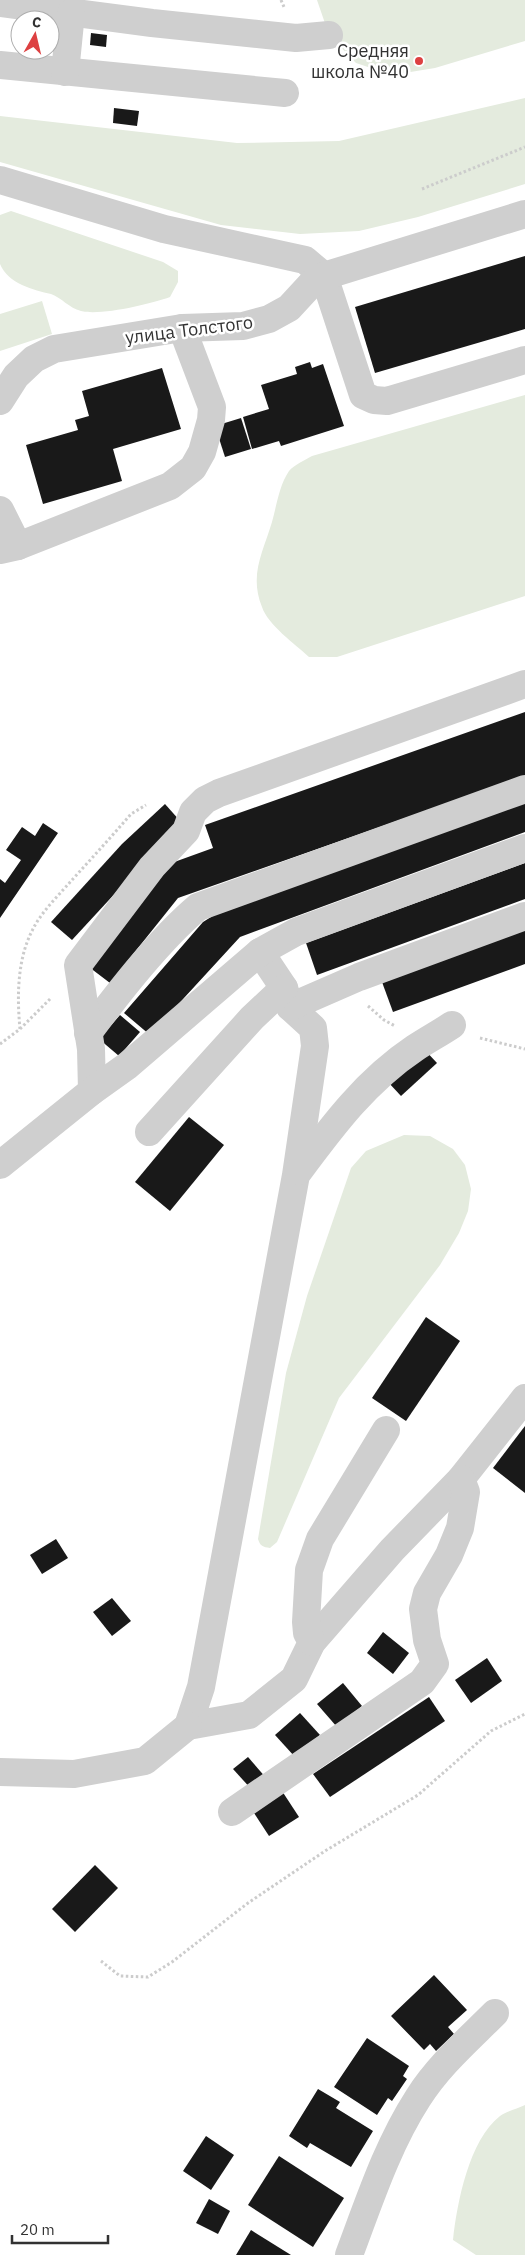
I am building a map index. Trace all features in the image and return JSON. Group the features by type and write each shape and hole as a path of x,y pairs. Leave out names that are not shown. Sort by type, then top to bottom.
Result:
{"street":[{"path":"0,3 71,13 296,38 329,35"},
{"path":"65,72 71,13"},
{"path":"0,65 285,93"},
{"path":"0,180 164,229 305,260 324,276 363,395 374,400 387,401 525,360"},
{"name":"улица Толстого","path":"0,401 16,376 34,359 54,349 182,328 243,326 269,319 289,308 313,282 324,276 525,214"},
{"path":"0,510 9,548 170,486 193,468 206,442 212,408 182,328"},
{"path":"92,1091 92,1059 78,965 152,867 186,831 194,812 205,800 525,684"},
{"path":"88,1033 108,1006 181,922 198,907 525,790"},
{"path":"0,1165 92,1091 127,1066 154,1040 260,952 296,932 525,848"},
{"path":"149,1132 252,1018 287,998 345,983 525,916"},
{"path":"188,1726 201,1687 296,1175 315,1046 313,1028 287,998 260,952"},
{"path":"296,1175 339,1118 363,1091 415,1047 448,1028"},
{"path":"0,1772 74,1774 145,1761 188,1726 249,1715 294,1679 312,1642 392,1550 461,1479 525,1398"},
{"path":"312,1642 307,1632 306,1622 306,1589 309,1570 320,1539 386,1430"},
{"path":"232,1812 422,1682 429,1674 435,1664 427,1640 423,1609 427,1593 449,1555 460,1528 466,1492 461,1479"},
{"path":"349,2255 390,2151 418,2098 455,2053 494,2014"}],"path":[{"path":"422,189 525,147"},
{"path":"20,1029 18,1005 20,978 23,956 31,932 56,898 131,814 146,805"},
{"path":"0,1044 20,1029 40,1010 78,965"},
{"path":"345,983 375,1013 396,1026 409,1029 448,1028 484,1040 525,1049"},
{"path":"101,1961 120,1976 148,1977 324,1851 418,1795 491,1731 525,1714"}],"shaded area":[{"path":"317,0 525,0 525,41 435,68 392,75 356,63 329,35"},
{"path":"525,98 525,184 418,217 359,231 300,234 221,225 0,162 0,116 237,143 339,141"},
{"path":"11,211 163,262 178,271 178,282 170,297 151,303 100,312 77,310 51,294 22,285 9,277 4,271 0,264 0,215"},
{"path":"42,301 52,334 0,351 0,314"},
{"path":"525,395 525,596 337,657 309,657 270,621 265,614 258,595 257,574 261,554 281,489 291,469 312,456"},
{"path":"404,1135 430,1136 453,1149 465,1165 471,1189 468,1211 459,1233 440,1265 339,1398 277,1542 270,1548 264,1547 258,1539 286,1373 307,1296 351,1168 366,1151"},
{"path":"525,2105 525,2255 476,2255 453,2240 466,2173 480,2140 489,2127 503,2114"}],"building":[{"path":"91,33 107,35 106,47 90,45"},
{"path":"114,108 139,111 137,126 113,123"},
{"path":"525,256 525,329 375,373 355,307"},
{"path":"310,362 312,368 323,364 344,426 281,446 279,441 252,449 243,417 269,409 261,385 297,374 295,367"},
{"path":"162,368 181,429 113,449 122,481 43,504 26,445 78,430 75,420 89,416 82,391"},
{"path":"241,418 251,449 225,457 215,426"},
{"path":"525,712 525,776 178,898 110,983 85,964 166,865 213,848 205,825"},
{"path":"525,801 525,832 240,937 150,1035 124,1013 203,922 219,912"},
{"path":"165,804 181,822 72,940 51,922 122,844"},
{"path":"43,823 58,833 0,918 0,879 5,883 21,860 6,850 22,827 35,836"},
{"path":"525,863 525,899 317,975 306,943"},
{"path":"525,930 525,964 393,1012 382,982"},
{"path":"120,1015 140,1032 119,1056 99,1039"},
{"path":"423,1048 437,1063 401,1096 388,1082"},
{"path":"189,1117 224,1145 170,1211 135,1182"},
{"path":"426,1317 460,1341 406,1421 372,1398"},
{"path":"525,1426 525,1493 493,1468"},
{"path":"56,1539 68,1558 42,1574 30,1555"},
{"path":"112,1598 131,1621 112,1636 93,1612"},
{"path":"383,1632 409,1653 393,1674 367,1653"},
{"path":"487,1658 502,1681 471,1703 455,1680"},
{"path":"343,1683 362,1706 337,1727 317,1704"},
{"path":"429,1697 445,1721 330,1797 313,1774"},
{"path":"300,1713 320,1735 295,1757 275,1735"},
{"path":"248,1757 267,1779 253,1791 233,1769"},
{"path":"282,1791 299,1817 269,1836 252,1810"},
{"path":"95,1865 118,1888 75,1932 52,1909"},
{"path":"434,1975 467,2010 448,2027 454,2034 436,2051 430,2044 424,2050 391,2016"},
{"path":"367,2038 409,2066 403,2076 407,2079 392,2101 388,2098 377,2115 334,2087"},
{"path":"318,2089 340,2102 336,2108 373,2131 351,2167 310,2143 307,2148 289,2136"},
{"path":"206,2136 234,2155 211,2190 183,2171"},
{"path":"279,2156 344,2198 313,2247 248,2205"},
{"path":"209,2199 230,2211 218,2234 196,2223"},
{"path":"251,2230 291,2255 236,2255"}],"place":[{"name":"Средняя школа №40","path":"419,61"}]}
